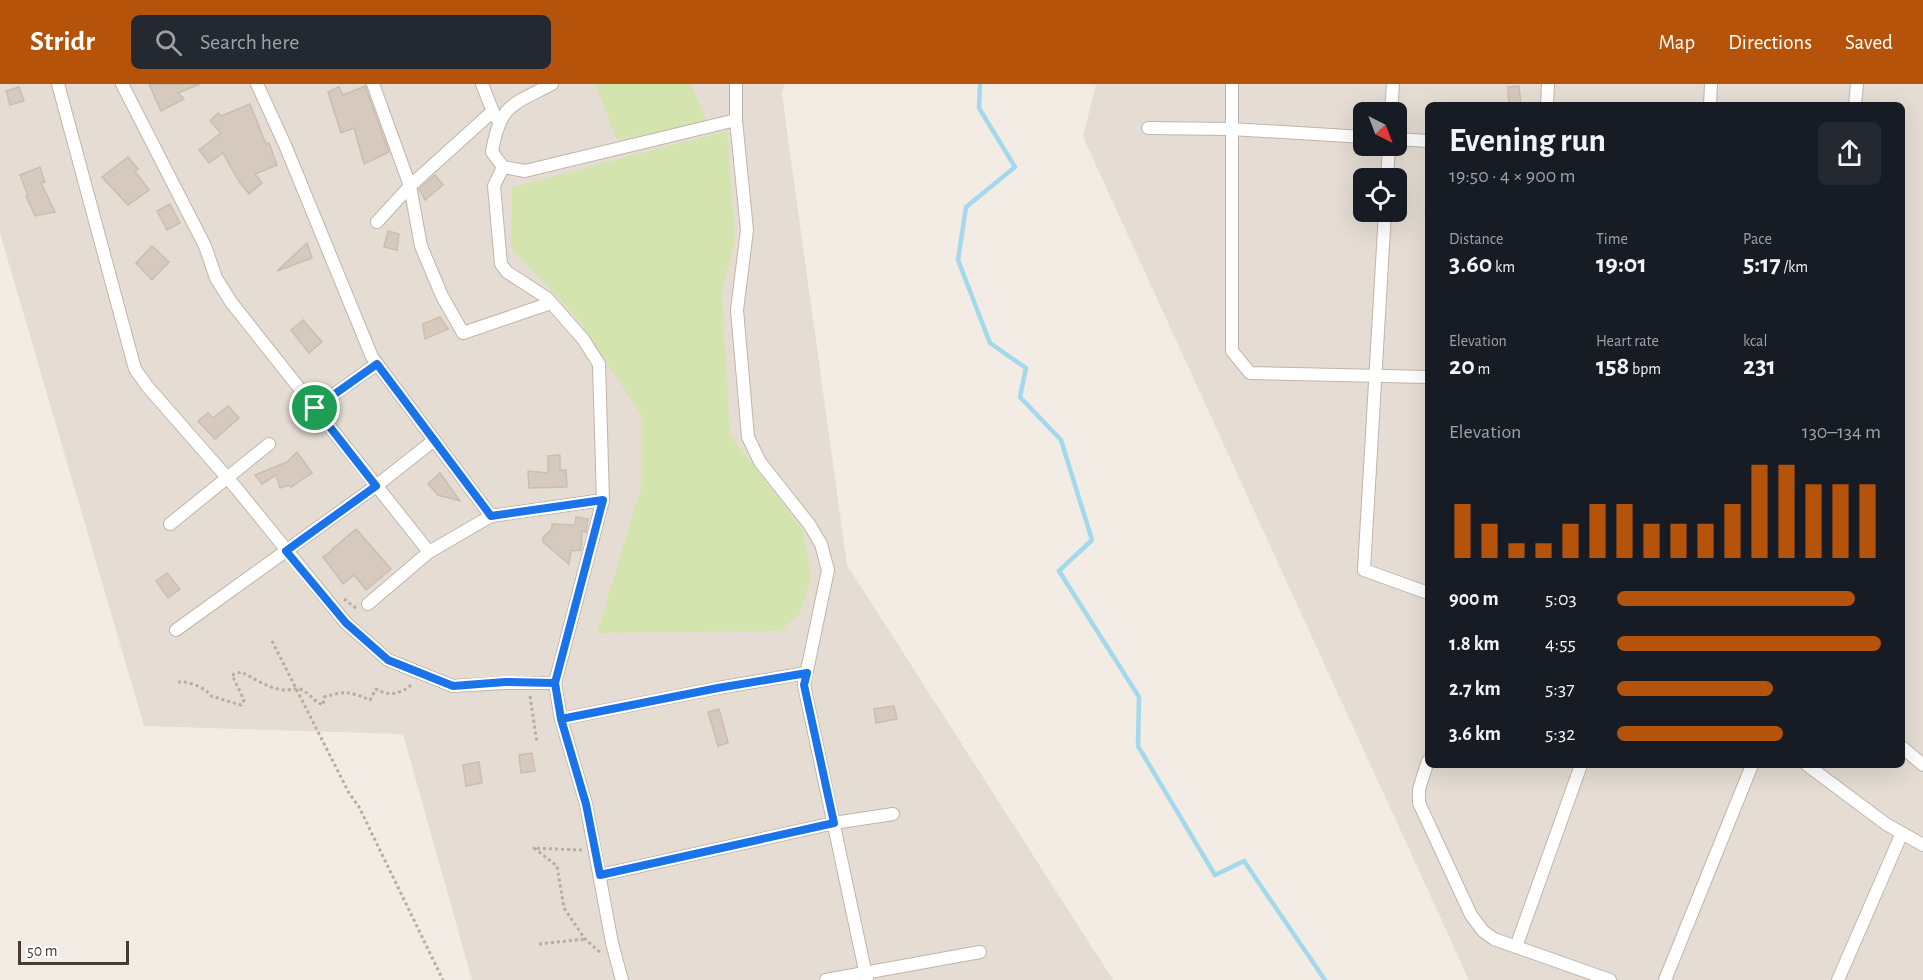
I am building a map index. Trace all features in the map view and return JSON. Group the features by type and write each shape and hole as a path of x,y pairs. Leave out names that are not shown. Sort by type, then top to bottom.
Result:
{"street":[{"path":"57,84 135,369 147,386 227,476 346,623 388,660 453,686 555,683"},
{"path":"122,84 205,246 216,278 231,302 429,552"},
{"path":"257,84 322,233 372,357 491,516"},
{"path":"373,84 410,186 421,246 442,296 463,333 551,303"},
{"path":"482,84 498,126"},
{"path":"552,84 506,108 498,126 492,152 503,167 525,171 736,120"},
{"path":"736,84 736,120 747,230 737,310 748,437 760,462 809,524 821,544 828,570 804,685 866,976"},
{"path":"1232,84 1232,351 1250,373 1425,377"},
{"path":"1392,102 1393,84"},
{"path":"1547,102 1548,84"},
{"path":"1710,102 1711,84"},
{"path":"1855,102 1857,84"},
{"path":"377,222 410,186 493,111"},
{"path":"1148,128 1231,129 1353,136"},
{"path":"1407,140 1425,141"},
{"path":"503,167 494,186 501,264 507,272 551,303 583,339 599,364 603,500 555,683 561,719 586,804 622,980"},
{"path":"1384,222 1364,570 1425,592"},
{"path":"315,408 377,364"},
{"path":"176,630 376,486 433,441"},
{"path":"170,524 269,444"},
{"path":"368,604 429,552 491,516 603,500"},
{"path":"561,719 807,673"},
{"path":"1905,750 1923,765"},
{"path":"1426,768 1419,789 1419,803 1471,915 1483,931 1494,939 1610,980"},
{"path":"1516,947 1580,768"},
{"path":"1665,980 1751,768"},
{"path":"1811,768 1886,824 1923,844"},
{"path":"600,875 834,823 893,814"},
{"path":"1838,980 1902,833"},
{"path":"826,980 866,976 980,952"}],"path":[{"path":"272,641 444,980"},
{"path":"178,682 189,681 211,696 241,705 244,700 232,675 241,672 274,687 285,690 297,688 312,695 318,704 323,705 324,697 349,691 370,700 376,690 385,695 392,694 408,688 414,682 430,677"},
{"path":"528,682 537,743"},
{"path":"595,851 534,848 557,866 564,908 585,939 602,955"},
{"path":"539,944 585,939"}],"shaded area":[{"path":"0,84 784,84 782,95 847,565 1113,980 472,980 403,734 144,726 0,233"},
{"path":"1096,84 1923,84 1923,980 1469,980 1083,137"}],"green space":[{"path":"595,84 691,84 707,122 617,140"},
{"path":"727,131 735,239 722,293 730,435 803,530 811,577 800,614 780,631 597,633 641,488 641,414 577,318 511,248 512,187"}],"building":[{"path":"149,84 200,84 178,93 184,99 161,111"},
{"path":"365,86 389,152 364,164 354,128 341,133 328,92 339,87 343,95"},
{"path":"1519,86 1521,102 1509,102 1508,87"},
{"path":"19,87 24,101 10,105 6,91"},
{"path":"250,104 277,165 255,174 262,183 249,194 223,153 209,163 199,150 221,133 210,121 218,113 221,116"},
{"path":"128,157 138,169 135,171 149,190 128,205 102,177"},
{"path":"40,167 45,182 41,183 55,212 35,216 20,175"},
{"path":"435,175 443,185 425,200 419,189"},
{"path":"170,204 180,223 167,230 157,211"},
{"path":"388,231 399,234 397,250 384,247"},
{"path":"307,243 312,258 277,271"},
{"path":"152,246 169,262 152,280 136,263"},
{"path":"440,317 448,329 425,339 423,324"},
{"path":"303,320 322,342 309,353 291,330"},
{"path":"228,406 239,418 215,439 198,421 208,413 213,418"},
{"path":"297,452 312,473 291,487 289,485 280,488 276,475 262,484 255,475 287,462"},
{"path":"560,455 560,470 566,470 567,487 529,488 528,471 548,473 548,456"},
{"path":"440,473 460,501 438,495 428,484"},
{"path":"576,517 588,519 586,532 582,531 581,550 571,551 569,564 543,542 543,537 552,529 552,524 575,525"},
{"path":"356,529 391,569 366,590 354,575 343,584 323,557"},
{"path":"167,573 180,589 168,598 156,581"},
{"path":"894,706 897,719 876,723 874,709"},
{"path":"719,709 728,743 718,746 708,712"},
{"path":"532,753 535,771 521,773 519,755"},
{"path":"479,762 482,783 466,786 463,765"}],"waterway":[{"path":"980,84 979,108 1015,167 966,207 958,260 990,343 1026,368 1020,397 1061,440 1092,540 1059,571 1139,697 1138,746 1215,875 1244,861 1325,980"}],"route":[{"path":"315,408 376,486 286,551 346,623 388,660 453,686 505,682 555,683 561,719 586,804 600,875 834,823 804,685 807,673 561,719 555,683 603,500 491,516 377,364 315,408"}]}
